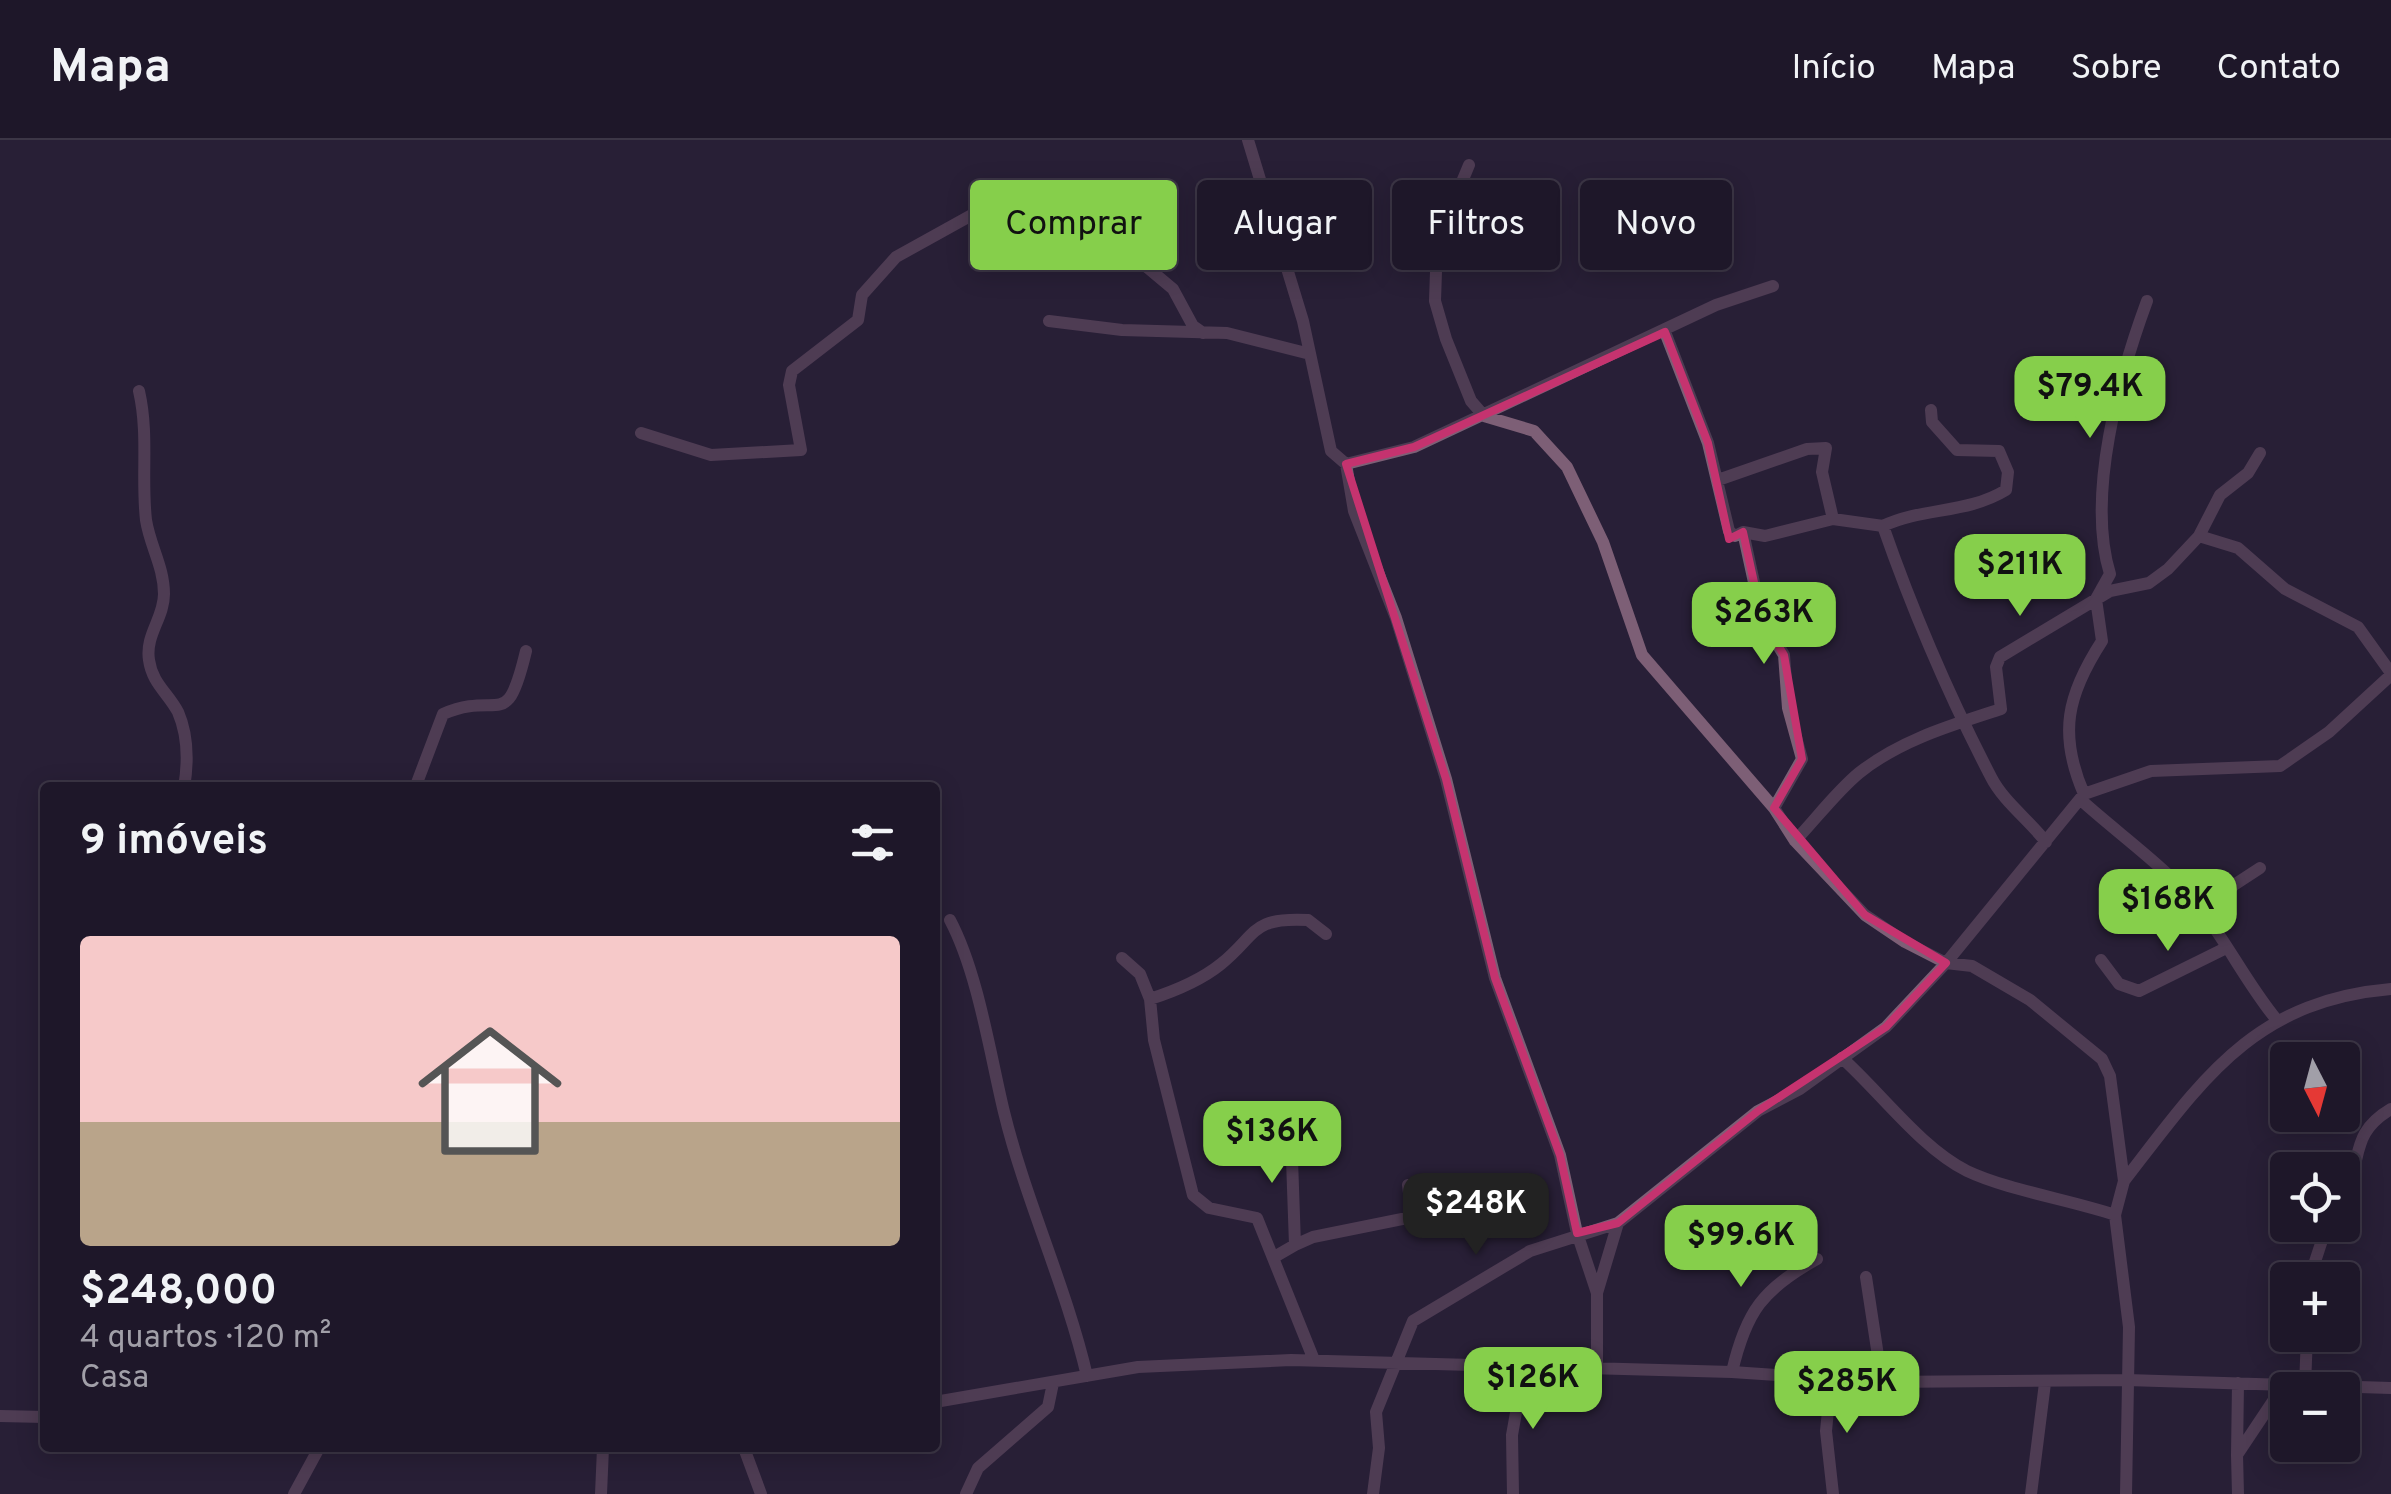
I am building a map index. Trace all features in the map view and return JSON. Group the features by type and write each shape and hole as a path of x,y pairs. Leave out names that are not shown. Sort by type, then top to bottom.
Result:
{"street":[{"path":"1248,140 1310,354 1331,450 1346,464 1354,512 1396,618 1446,779 1495,978 1560,1155 1576,1233 1596,1293 1597,1367"},
{"path":"1469,165 1437,242 1435,301 1471,402 1484,416 1534,431 1568,466 1603,542 1642,655 1774,808 1795,841 1865,914 1946,963 1972,966 2030,1000 2102,1060 2110,1076 2124,1181 2115,1215 2128,1327 2130,1437 2126,1494"},
{"path":"641,432 712,455 800,450 790,385 792,371 858,320 862,295 896,258 988,206 1042,235 1100,234 1111,238 1173,289 1193,326 1204,332"},
{"path":"1346,464 1414,447 1716,305 1773,286"},
{"path":"2146,301 2120,391 2100,504 2100,536 2110,574 2096,599 2102,641 2078,678 2067,742 2069,759 2083,797 2160,864 2205,914 2276,1019"},
{"path":"1049,321 1122,330 1227,333 1310,354"},
{"path":"1665,332 1718,480 1729,532 1734,536 1742,532 1765,536 1833,519 1884,526 1904,516 1963,509 2006,490 2008,472 1998,452 1958,450 1932,422 1931,410"},
{"path":"139,391 146,425 146,520 164,574 164,600 149,639 148,658 153,676 177,710 185,738 184,782"},
{"path":"1718,480 1806,449 1826,448 1822,472 1833,519"},
{"path":"1795,841 1857,774 1912,740 2003,708 1997,691 2000,658 2110,591 2149,583 2200,536 2220,495 2248,473 2260,453"},
{"path":"1884,526 1961,723 1984,756 1991,777 2046,842"},
{"path":"1742,532 1762,619 1784,656 1788,708 1802,760 1774,808"},
{"path":"1374,1494 1379,1448 1376,1412 1413,1321 1530,1252 1576,1233 1618,1223 1758,1111 1800,1089 1886,1027 1946,963 2083,797 2151,771 2280,766 2329,732 2391,674 2358,627 2285,589 2238,548 2200,536"},
{"path":"417,782 443,714 466,708 498,708 508,702 516,694 526,651"},
{"path":"2205,914 2234,885 2260,868"},
{"path":"950,920 965,956 1013,1143 1070,1304 1086,1376"},
{"path":"1150,999 1182,988 1223,963 1245,935 1274,920 1308,920 1326,934"},
{"path":"2101,960 2119,984 2139,990 2226,948"},
{"path":"1122,958 1140,974 1150,999 1154,1040 1194,1195 1210,1208 1257,1218 1276,1256 1314,1360"},
{"path":"2124,1181 2241,1042 2276,1019 2340,994 2391,990"},
{"path":"1842,1058 1888,1099 1920,1138 1969,1172 2115,1215"},
{"path":"2355,1152 2368,1126 2391,1109"},
{"path":"1290,1130 1296,1245"},
{"path":"1276,1256 1313,1237 1412,1217 1408,1185"},
{"path":"1596,1293 1618,1223"},
{"path":"1732,1372 1741,1333 1754,1307 1776,1284 1817,1258"},
{"path":"1866,1277 1882,1382"},
{"path":"940,1401 1086,1376 1217,1361 1597,1367 1882,1382 2127,1380 2270,1385"},
{"path":"1513,1494 1512,1436 1524,1368"},
{"path":"1831,1380 1826,1431 1834,1494"},
{"path":"966,1494 978,1468 1048,1408 1053,1382"},
{"path":"2031,1494 2044,1382"},
{"path":"2238,1383 2238,1494"},
{"path":"2360,1387 2391,1388"},
{"path":"2237,1455 2270,1406"},
{"path":"0,1416 40,1416"},
{"path":"294,1494 317,1452"},
{"path":"601,1494 603,1452"},
{"path":"745,1452 761,1494"}],"highlighted area":[{"path":"1665,332 1708,443 1729,539 1743,532 1762,619 1784,655 1802,759 1774,808 1865,915 1946,963 1886,1027 1758,1111 1618,1223 1577,1233 1560,1155 1495,978 1446,779 1346,464 1414,447"}]}
